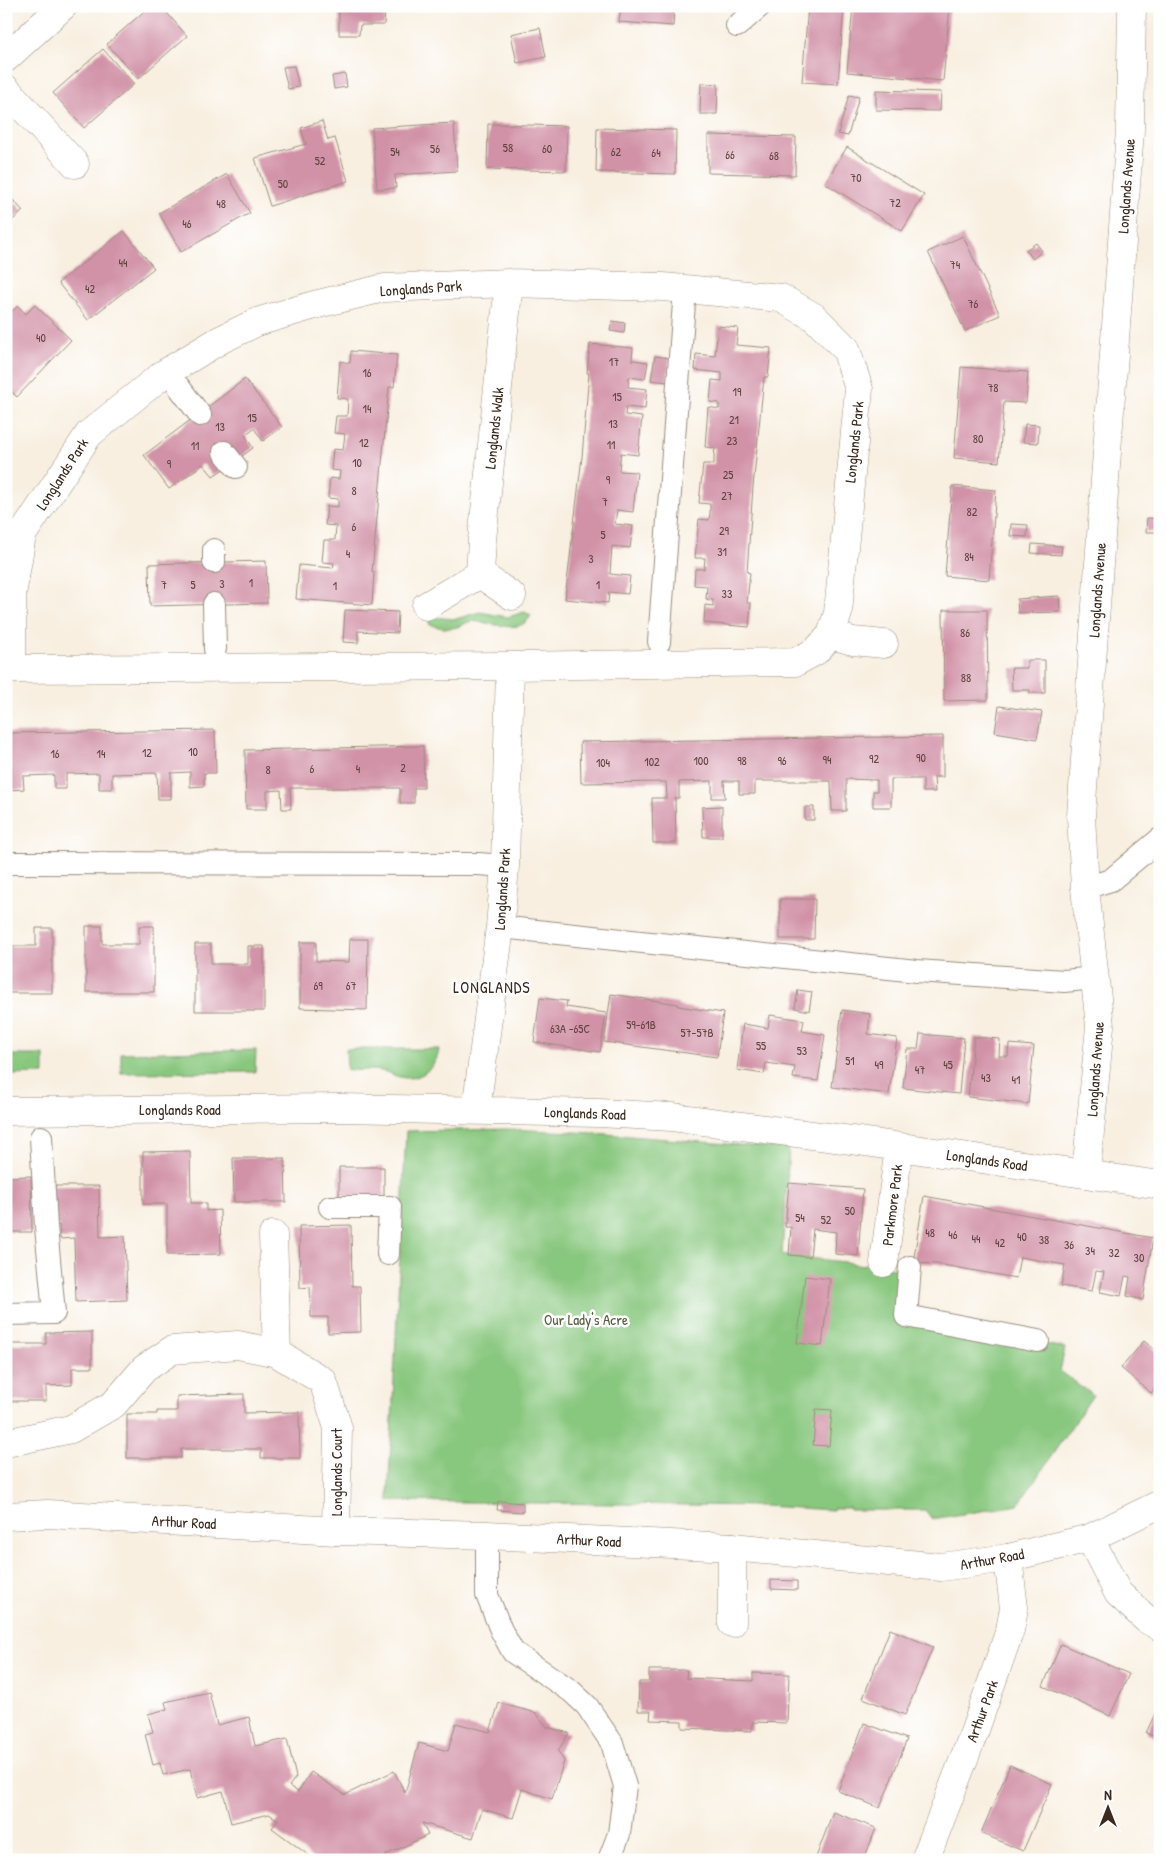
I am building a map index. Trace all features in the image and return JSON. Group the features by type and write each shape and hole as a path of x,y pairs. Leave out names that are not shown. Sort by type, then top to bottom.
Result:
{"street":[{"path":"6,58 63,6"},
{"name":"Longlands Avenue","path":"1086,1174 1100,1026 1085,888 1081,816 1130,130 1132,6"},
{"path":"6,89 75,164"},
{"name":"Longlands Park","path":"509,283 685,289 781,298 814,317 846,349 859,389 838,613 831,635 816,651 796,662 9,670 12,595 22,535 88,434 162,375 220,340 257,322 318,304 384,288 509,283"},
{"name":"Longlands Walk","path":"480,574 509,283"},
{"path":"426,606 480,574 512,596"},
{"path":"831,635 853,641 884,644"},
{"name":"Longlands Park","path":"476,1110 500,927 505,866 510,666"},
{"name":"Longlands Road","path":"6,1111 342,1108 598,1113 672,1117 899,1147 1160,1185"},
{"name":"Parkmore Park","path":"897,1265 899,1147"},
{"path":"273,1235 277,1353"},
{"name":"Longlands Court","path":"6,1443 71,1429 114,1404 144,1370 172,1350 238,1345 277,1353 324,1381 338,1428 336,1531"},
{"name":"Arthur Road","path":"6,1516 48,1514 336,1531 487,1535 732,1547 941,1567 1008,1558 1090,1538 1160,1504"},
{"path":"1090,1538 1118,1593 1146,1619 1160,1627"},
{"path":"732,1547 732,1623"},
{"name":"Arthur Park","path":"924,1860 975,1730 1010,1630 1014,1608 1008,1558"}],"lane":[{"path":"737,26 760,6"},
{"path":"659,642 685,289"},
{"path":"179,387 200,415"},
{"path":"214,604 216,649"},
{"path":"1085,888 1111,880 1160,839"},
{"path":"6,864 478,864 505,866"},
{"path":"500,927 909,970 1064,981 1095,978"},
{"path":"6,1314 54,1313 46,1227 41,1137"},
{"path":"330,1207 390,1207 388,1254"},
{"path":"897,1265 906,1316 1038,1341"},
{"path":"487,1535 487,1595 501,1630 513,1652 571,1691 587,1706 612,1743 625,1786 618,1834 609,1860"}],"green space":[{"path":"479,612 508,617 524,612 531,615 526,622 519,626 511,627 475,622 468,622 461,626 448,628 429,624 430,617 456,619"},
{"path":"346,1049 439,1049 438,1056 431,1068 420,1075 407,1078 378,1070 347,1070"},
{"path":"256,1050 255,1072 121,1073 121,1053"},
{"path":"6,1055 44,1055 44,1074 6,1075"},
{"name":"Our Lady's Acre","path":"507,1129 594,1133 789,1149 782,1255 905,1270 902,1318 1065,1348 1060,1371 1093,1395 1018,1505 932,1519 925,1510 850,1510 850,1508 833,1508 833,1510 764,1506 388,1501 406,1131"}],"building":[{"path":"150,6 161,6 187,36 138,79 107,44"},
{"path":"621,6 674,6 673,26 619,22"},
{"path":"808,6 844,6 838,84 802,82"},
{"path":"853,6 950,6 943,81 847,72"},
{"path":"339,7 385,9 384,25 360,25 359,35 339,35"},
{"path":"540,28 546,57 517,63 511,34"},
{"path":"103,49 134,84 84,128 53,93"},
{"path":"294,66 299,87 288,89 283,67"},
{"path":"345,74 347,87 334,89 332,76"},
{"path":"701,83 718,84 717,114 700,114"},
{"path":"876,90 941,92 940,111 876,110"},
{"path":"849,95 859,97 848,136 838,134"},
{"path":"322,121 328,140 335,138 348,181 270,206 255,158 306,144 301,128"},
{"path":"454,123 457,171 395,175 396,188 377,189 372,128"},
{"path":"488,124 567,126 566,171 487,169"},
{"path":"597,128 676,130 675,174 596,172"},
{"path":"708,135 796,137 795,175 708,173"},
{"path":"847,147 924,195 902,231 825,183"},
{"path":"227,174 250,213 181,252 159,213"},
{"path":"6,192 23,211 6,226"},
{"path":"124,231 154,268 88,320 58,283"},
{"path":"963,236 1000,315 965,331 928,252"},
{"path":"1036,243 1042,251 1033,259 1026,250"},
{"path":"35,305 71,340 17,397 6,386 6,337 10,333 6,329 6,317 18,306 26,314"},
{"path":"612,321 625,323 624,333 610,331"},
{"path":"718,326 738,328 736,345 771,348 768,377 764,377 753,487 747,572 750,573 747,603 751,603 749,627 704,623 705,605 713,606 713,600 706,599 707,586 694,585 695,569 704,569 705,558 695,558 699,519 709,520 710,513 710,504 699,503 703,464 714,464 715,448 705,447 708,407 719,409 719,403 710,402 712,380 722,381 722,373 695,370 696,354 715,356"},
{"path":"590,344 633,348 632,360 648,362 645,379 629,377 628,387 647,389 645,409 626,407 625,415 642,417 638,455 621,453 620,460 619,471 637,472 633,512 617,510 615,524 633,526 630,548 612,546 610,574 630,576 628,594 609,592 608,603 565,599 582,457"},
{"path":"351,351 397,355 394,387 389,387 372,572 374,572 372,605 296,599 299,565 333,568 334,563 322,562 324,540 335,540 336,526 325,525 327,506 338,507 338,499 328,498 330,478 339,479 340,471 331,470 333,449 343,450 345,434 334,433 336,416 347,416 348,399 337,398 340,361 350,363"},
{"path":"655,356 670,358 667,382 651,380"},
{"path":"961,367 1028,372 1026,403 1004,402 999,462 954,458"},
{"path":"245,379 282,427 263,441 254,428 245,435 253,448 234,462 213,476 203,464 169,489 144,455"},
{"path":"1025,424 1039,425 1038,443 1023,442"},
{"path":"952,486 996,490 989,580 945,576"},
{"path":"1147,518 1160,519 1160,532 1146,532"},
{"path":"1011,524 1028,525 1027,537 1010,536"},
{"path":"1032,544 1062,546 1061,555 1031,553"},
{"path":"266,561 267,603 150,606 149,564"},
{"path":"1059,596 1060,612 1018,613 1017,599"},
{"path":"345,610 398,612 397,633 358,631 358,643 343,642"},
{"path":"943,610 987,610 988,700 944,701"},
{"path":"1027,660 1045,660 1045,693 1030,693 1030,690 1012,690 1011,668 1027,668"},
{"path":"999,706 1042,712 1037,739 995,732"},
{"path":"215,730 216,773 204,773 204,786 190,787 190,772 171,773 171,799 158,799 157,773 112,774 112,789 99,789 99,773 66,774 66,789 54,789 54,775 23,776 24,789 10,790 10,774 6,774 6,733"},
{"path":"943,736 943,777 934,777 935,792 923,792 923,779 891,779 891,807 873,807 873,791 877,791 877,780 846,779 846,811 832,811 831,781 755,781 755,794 739,794 739,781 724,781 725,798 712,798 712,781 679,782 679,798 675,798 676,843 653,843 652,798 667,798 666,782 581,783 580,742"},
{"path":"423,746 424,788 414,788 414,803 400,803 400,788 290,788 291,809 282,809 281,790 267,791 267,809 246,809 245,750"},
{"path":"722,806 722,837 703,837 702,807"},
{"path":"805,807 814,807 814,820 805,820"},
{"path":"780,899 815,899 814,939 780,939"},
{"path":"86,926 102,926 102,944 139,944 139,926 154,926 154,992 86,992"},
{"path":"36,928 52,928 52,993 6,993 6,946 36,946"},
{"path":"350,939 368,939 367,1010 300,1008 300,942 316,942 316,961 349,962"},
{"path":"195,944 211,944 211,964 248,964 248,946 264,946 264,1011 195,1011"},
{"path":"798,990 812,992 809,1011 795,1008"},
{"path":"611,994 723,1013 717,1057 604,1042"},
{"path":"540,998 567,1001 566,1007 606,1013 600,1052 534,1042"},
{"path":"842,1010 870,1014 868,1034 897,1038 889,1094 832,1087"},
{"path":"770,1015 804,1020 802,1031 825,1035 818,1081 793,1078 795,1067 766,1063 764,1074 737,1070 743,1024 768,1028"},
{"path":"920,1034 964,1038 959,1094 903,1088 907,1049 918,1049"},
{"path":"974,1037 1000,1039 999,1056 1008,1056 1009,1044 1034,1046 1028,1104 968,1097"},
{"path":"190,1151 191,1203 206,1203 206,1211 220,1210 221,1254 167,1255 167,1204 143,1204 143,1152"},
{"path":"233,1158 285,1158 286,1202 234,1202"},
{"path":"339,1167 384,1167 384,1196 339,1196"},
{"path":"31,1176 32,1232 6,1232 6,1177"},
{"path":"789,1183 863,1189 858,1256 835,1254 836,1232 813,1229 810,1257 789,1255 791,1227 785,1227"},
{"path":"48,1186 99,1186 100,1237 125,1236 127,1300 76,1302 74,1238 60,1239 59,1225 48,1225"},
{"path":"924,1196 1153,1238 1143,1300 1127,1296 1130,1277 1125,1276 1121,1296 1100,1292 1104,1272 1096,1271 1092,1291 1061,1286 1065,1265 1020,1257 1016,1278 937,1264 913,1263"},
{"path":"351,1225 352,1286 360,1286 361,1332 328,1333 328,1317 311,1317 310,1287 300,1288 299,1226"},
{"path":"805,1276 830,1279 822,1346 797,1343"},
{"path":"92,1332 92,1368 72,1368 72,1385 46,1386 46,1401 6,1401 6,1344 46,1344 46,1333"},
{"path":"1144,1341 1160,1354 1160,1383 1151,1393 1121,1368"},
{"path":"244,1394 244,1413 299,1412 300,1458 261,1458 261,1449 181,1449 181,1458 127,1458 127,1414 157,1414 157,1411 177,1411 177,1396"},
{"path":"816,1409 832,1410 829,1446 813,1445"},
{"path":"498,1501 523,1503 523,1512 497,1510"},
{"path":"771,1580 797,1581 797,1590 771,1589"},
{"path":"890,1629 933,1647 905,1715 863,1698"},
{"path":"1061,1644 1129,1674 1110,1716 1043,1686"},
{"path":"649,1670 687,1670 686,1678 753,1681 753,1673 789,1674 787,1723 752,1722 752,1731 682,1728 682,1721 650,1720 651,1711 638,1711 639,1682 649,1682"},
{"path":"209,1692 217,1725 249,1717 255,1746 287,1739 296,1777 289,1786 298,1792 311,1772 345,1795 394,1771 405,1793 419,1743 448,1751 456,1723 490,1732 499,1703 536,1713 547,1727 569,1733 558,1751 564,1761 552,1799 522,1789 513,1818 482,1809 473,1838 422,1823 428,1835 386,1855 386,1860 315,1860 272,1828 278,1820 269,1814 231,1823 223,1791 197,1798 190,1769 163,1775 160,1763 153,1765 145,1734 153,1732 148,1714 167,1709 165,1702"},
{"path":"1160,1703 1160,1739 1146,1733"},
{"path":"864,1723 907,1739 880,1808 838,1791"},
{"path":"1010,1765 1052,1784 1023,1851 981,1833"},
{"path":"833,1812 876,1828 864,1860 815,1860"}],"district":[{"name":"LONGLANDS","path":"492,987"}]}
